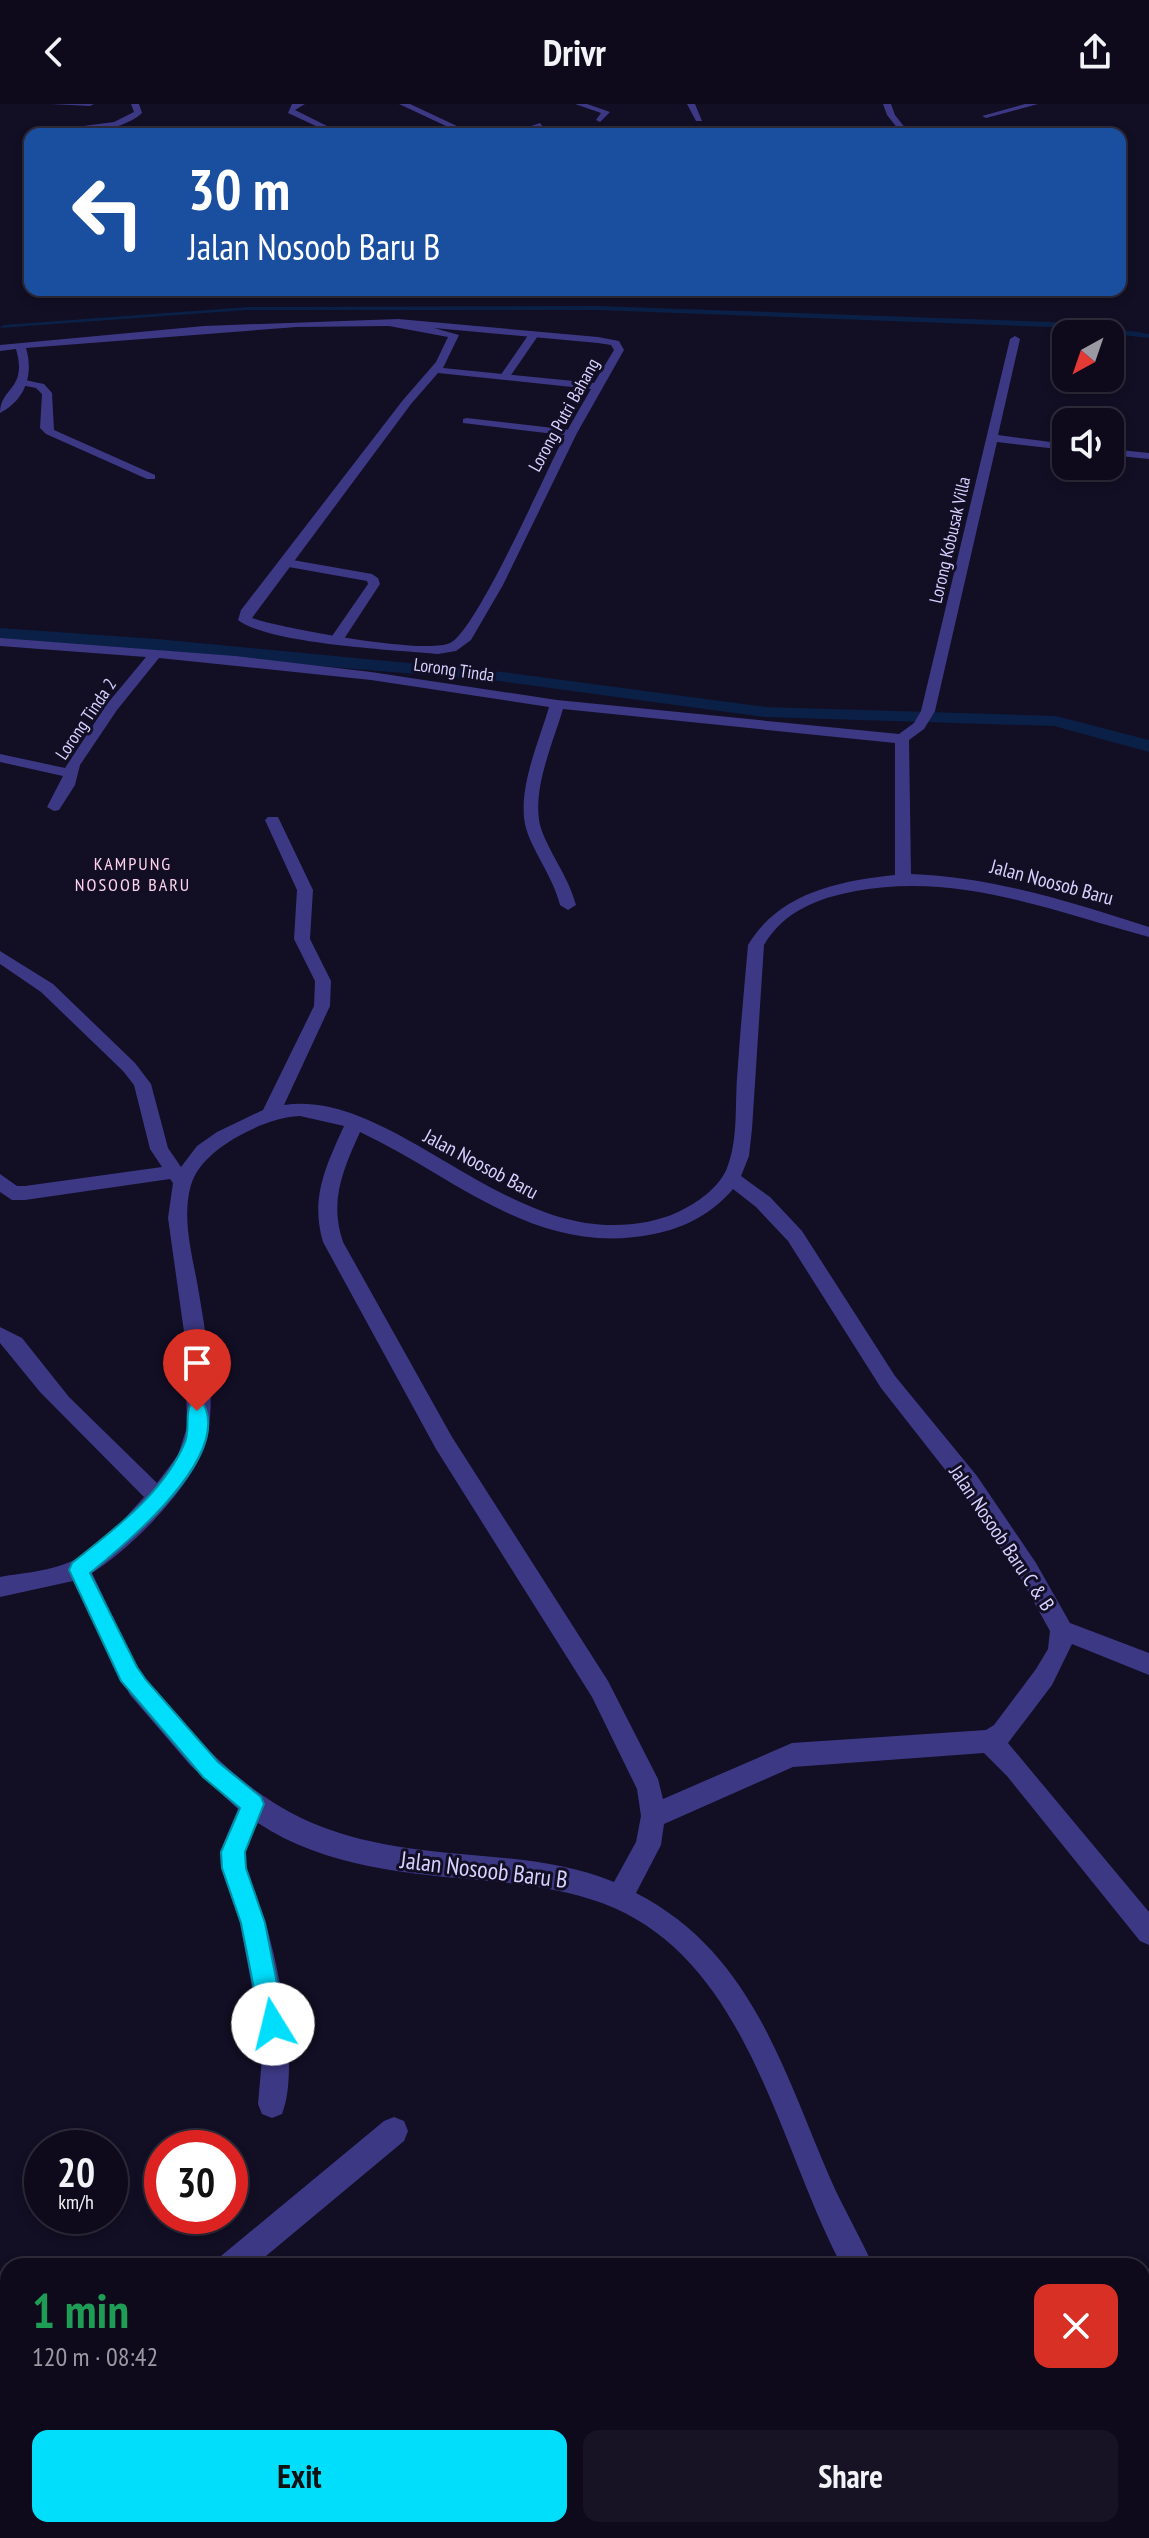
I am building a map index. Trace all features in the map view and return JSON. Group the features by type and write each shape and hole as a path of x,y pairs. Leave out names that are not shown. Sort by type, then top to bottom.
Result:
{"street":[{"path":"55,104 90,104"},
{"path":"72,128 130,119 138,113 135,104"},
{"path":"301,104 293,106 291,111 326,128"},
{"path":"403,104 457,128"},
{"path":"579,104 606,112 600,120"},
{"path":"691,104 699,119"},
{"path":"887,104 901,128"},
{"path":"986,116 1034,104"},
{"path":"531,128 540,125"},
{"name":"Lorong Putri Bahang","path":"0,348 134,334 285,324 389,323 456,330 535,333 615,343 619,350 571,433 503,573 464,640 451,648 438,650 337,639 260,626 245,620 246,613 407,402 436,370 456,330"},
{"path":"505,376 535,333"},
{"name":"Lorong Kobusak Villa","path":"902,739 919,726 928,711 1015,339"},
{"path":"0,410 25,383 26,366 20,346"},
{"path":"436,370 598,387"},
{"path":"25,383 40,386 47,393 46,428 50,432 151,477"},
{"path":"467,421 571,433"},
{"path":"992,438 1052,445"},
{"path":"1124,453 1149,456"},
{"path":"287,563 372,578 374,584 337,639"},
{"name":"Lorong Tinda","path":"0,642 235,660 371,676 557,704 902,739"},
{"name":"Lorong Tinda 2","path":"54,807 73,765 112,707 155,655"},
{"path":"557,704 534,787 532,811 533,826 562,882 568,905"},
{"path":"902,739 903,879"},
{"path":"0,758 39,769 71,773"},
{"path":"270,1115 322,1006 323,994 323,981 302,939 305,890 273,820"},
{"name":"Jalan Noosob Baru","path":"0,1587 79,1570 127,1530 174,1481 197,1439 198,1382 187,1279 176,1227 176,1200 178,1177 216,1141 270,1115 297,1110 325,1113 377,1132 481,1193 560,1227 589,1234 644,1231 677,1221 706,1203 731,1178 742,1133 756,945 763,931 784,912 820,894 903,879 995,888 1033,896 1149,932"},
{"path":"0,956 47,988 129,1067 142,1084 159,1149 178,1177 25,1193 12,1193 0,1181"},
{"path":"355,1122 325,1198 326,1224 333,1242 444,1443 600,1689 649,1787 653,1816 648,1845 620,1896"},
{"name":"Jalan Nosoob Baru C & B","path":"731,1178 763,1202 795,1236 888,1382 969,1483 1020,1558 1062,1630 1059,1651 1044,1677 1003,1733 989,1741"},
{"path":"0,1335 15,1344 33,1369 93,1436 158,1497"},
{"name":"Jalan Nosoob Baru B","path":"79,1570 138,1687 211,1770 253,1804 323,1843 380,1858 564,1877 620,1896 655,1918 695,1950 732,1995 764,2058 836,2226 854,2258"},
{"path":"1062,1630 1147,1668"},
{"path":"653,1816 792,1755 989,1741 1016,1768 1149,1932"},
{"path":"253,1804 233,1852 234,1868 253,1923 277,2047 272,2104"},
{"path":"241,2258 394,2131"}],"water":[{"path":"597,306 1052,322 1052,327 597,310 247,310 0,328 3,325 249,307"},
{"path":"1124,330 1149,334 1149,338 1124,335"},
{"path":"0,628 157,639 502,672 766,707 1056,716 1149,740 1149,752 1054,726 764,717 499,681 0,639"}],"district":[{"name":"KAMPUNG NOSOOB BARU","path":"133,874"}],"route":[{"path":"197,1411 197,1439 174,1481 127,1530 79,1570 138,1687 211,1770 253,1804 233,1852 234,1868 253,1923 273,2024"}]}
